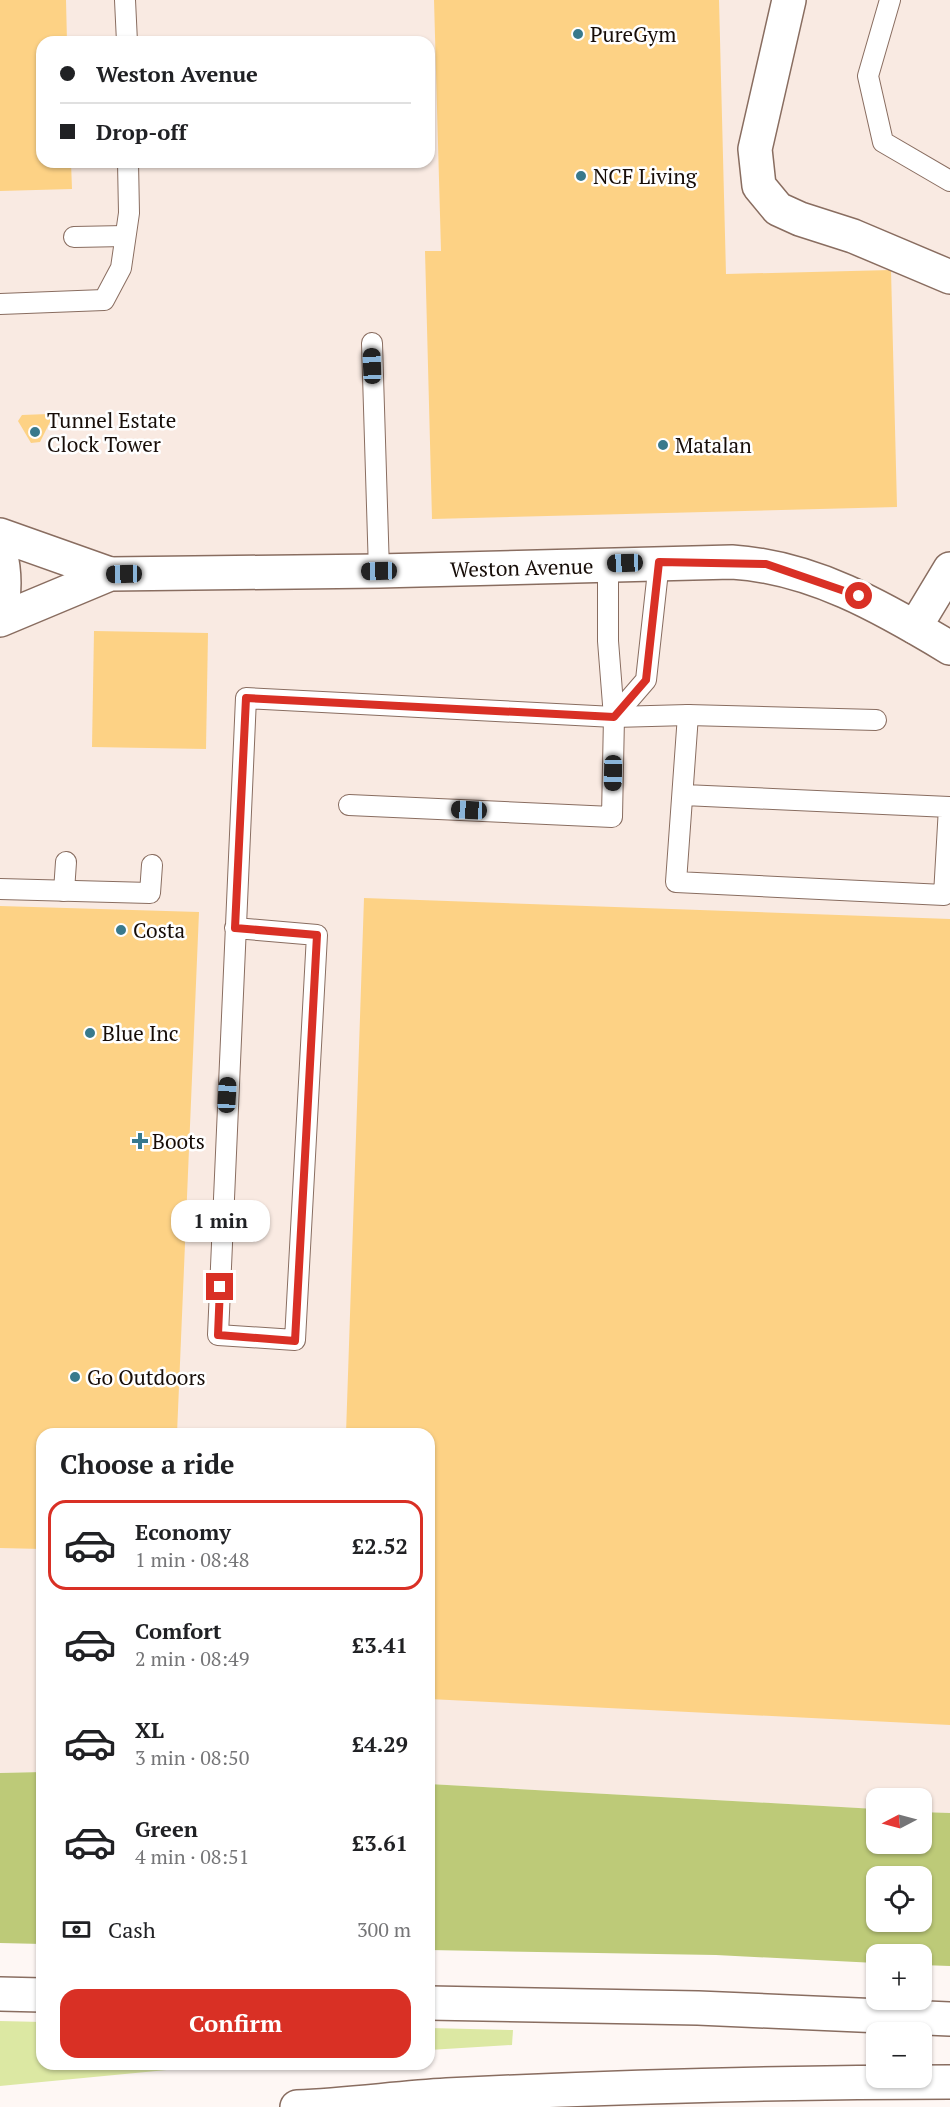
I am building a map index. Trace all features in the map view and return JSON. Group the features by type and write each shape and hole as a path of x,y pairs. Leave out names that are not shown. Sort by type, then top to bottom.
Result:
{"main road":[{"path":"789,0 755,149 759,186 778,209 853,236 950,277"},
{"name":"Weston Avenue","path":"0,535 110,574 379,571 659,562 766,564 859,596 950,648"},
{"path":"0,551 5,574 4,597 0,612"},
{"path":"915,627 950,569"},
{"name":"Weston Avenue","path":"0,620 110,574"},
{"path":"0,1994 36,1995"},
{"path":"435,2003 698,2008 950,2019"},
{"path":"297,2107 455,2095 804,2082 950,2082"}],"lane":[{"path":"125,0 127,36"},
{"path":"890,0 868,76 883,142 950,181"},
{"path":"0,304 104,300 121,268 129,213 128,168"},
{"path":"74,237 125,236"},
{"path":"372,343 379,571"},
{"path":"614,717 646,680 659,562"},
{"path":"349,805 612,817 614,717 608,641 608,564"},
{"path":"235,928 317,935 295,1341 218,1335 235,928 246,698 614,717 688,715 876,720"},
{"path":"684,795 949,807 944,895 676,882 688,715"},
{"path":"64,891 66,862"},
{"path":"0,890 150,893 152,865"}],"shaded area":[{"path":"0,0 950,0 950,1813 932,1812 932,1788 866,1788 866,1808 435,1784 435,1428 36,1428 36,1772 0,1773"}],"green space":[{"path":"36,1772 36,1944 0,1943 0,1773"},
{"path":"435,1784 866,1808 866,1854 932,1854 932,1812 950,1813 950,1966 932,1965 932,1944 866,1944 866,1962 716,1955 435,1950"},
{"path":"0,2021 36,2022 36,2070 167,2070 0,2086"},
{"path":"435,2028 513,2030 512,2045 435,2050"}],"building":[{"path":"0,0 66,0 67,36 36,36 36,168 71,168 72,189 0,191"},
{"path":"434,0 719,0 726,274 891,270 897,507 432,519 425,251 441,251"},
{"name":"Tunnel Estate Clock Tower","path":"48,414 51,420 40,442 31,443 18,421 22,415"},
{"path":"94,631 208,633 206,749 92,747"},
{"path":"364,898 950,919 950,1725 435,1699 435,1428 346,1428"},
{"path":"0,906 199,912 177,1428 36,1428 36,1549 0,1548"}],"place":[{"name":"PureGym","path":"578,34"},
{"name":"NCF Living","path":"581,176"},
{"name":"Tunnel Estate Clock Tower","path":"35,432"},
{"name":"Matalan","path":"663,445"},
{"name":"Costa","path":"121,930"},
{"name":"Blue Inc","path":"90,1033"},
{"name":"Boots","path":"140,1141"},
{"name":"Go Outdoors","path":"75,1377"}],"route":[{"path":"220,1287 218,1335 295,1341 317,935 235,928 246,698 614,717 646,680 659,562 766,564 799,573 859,596"}]}
